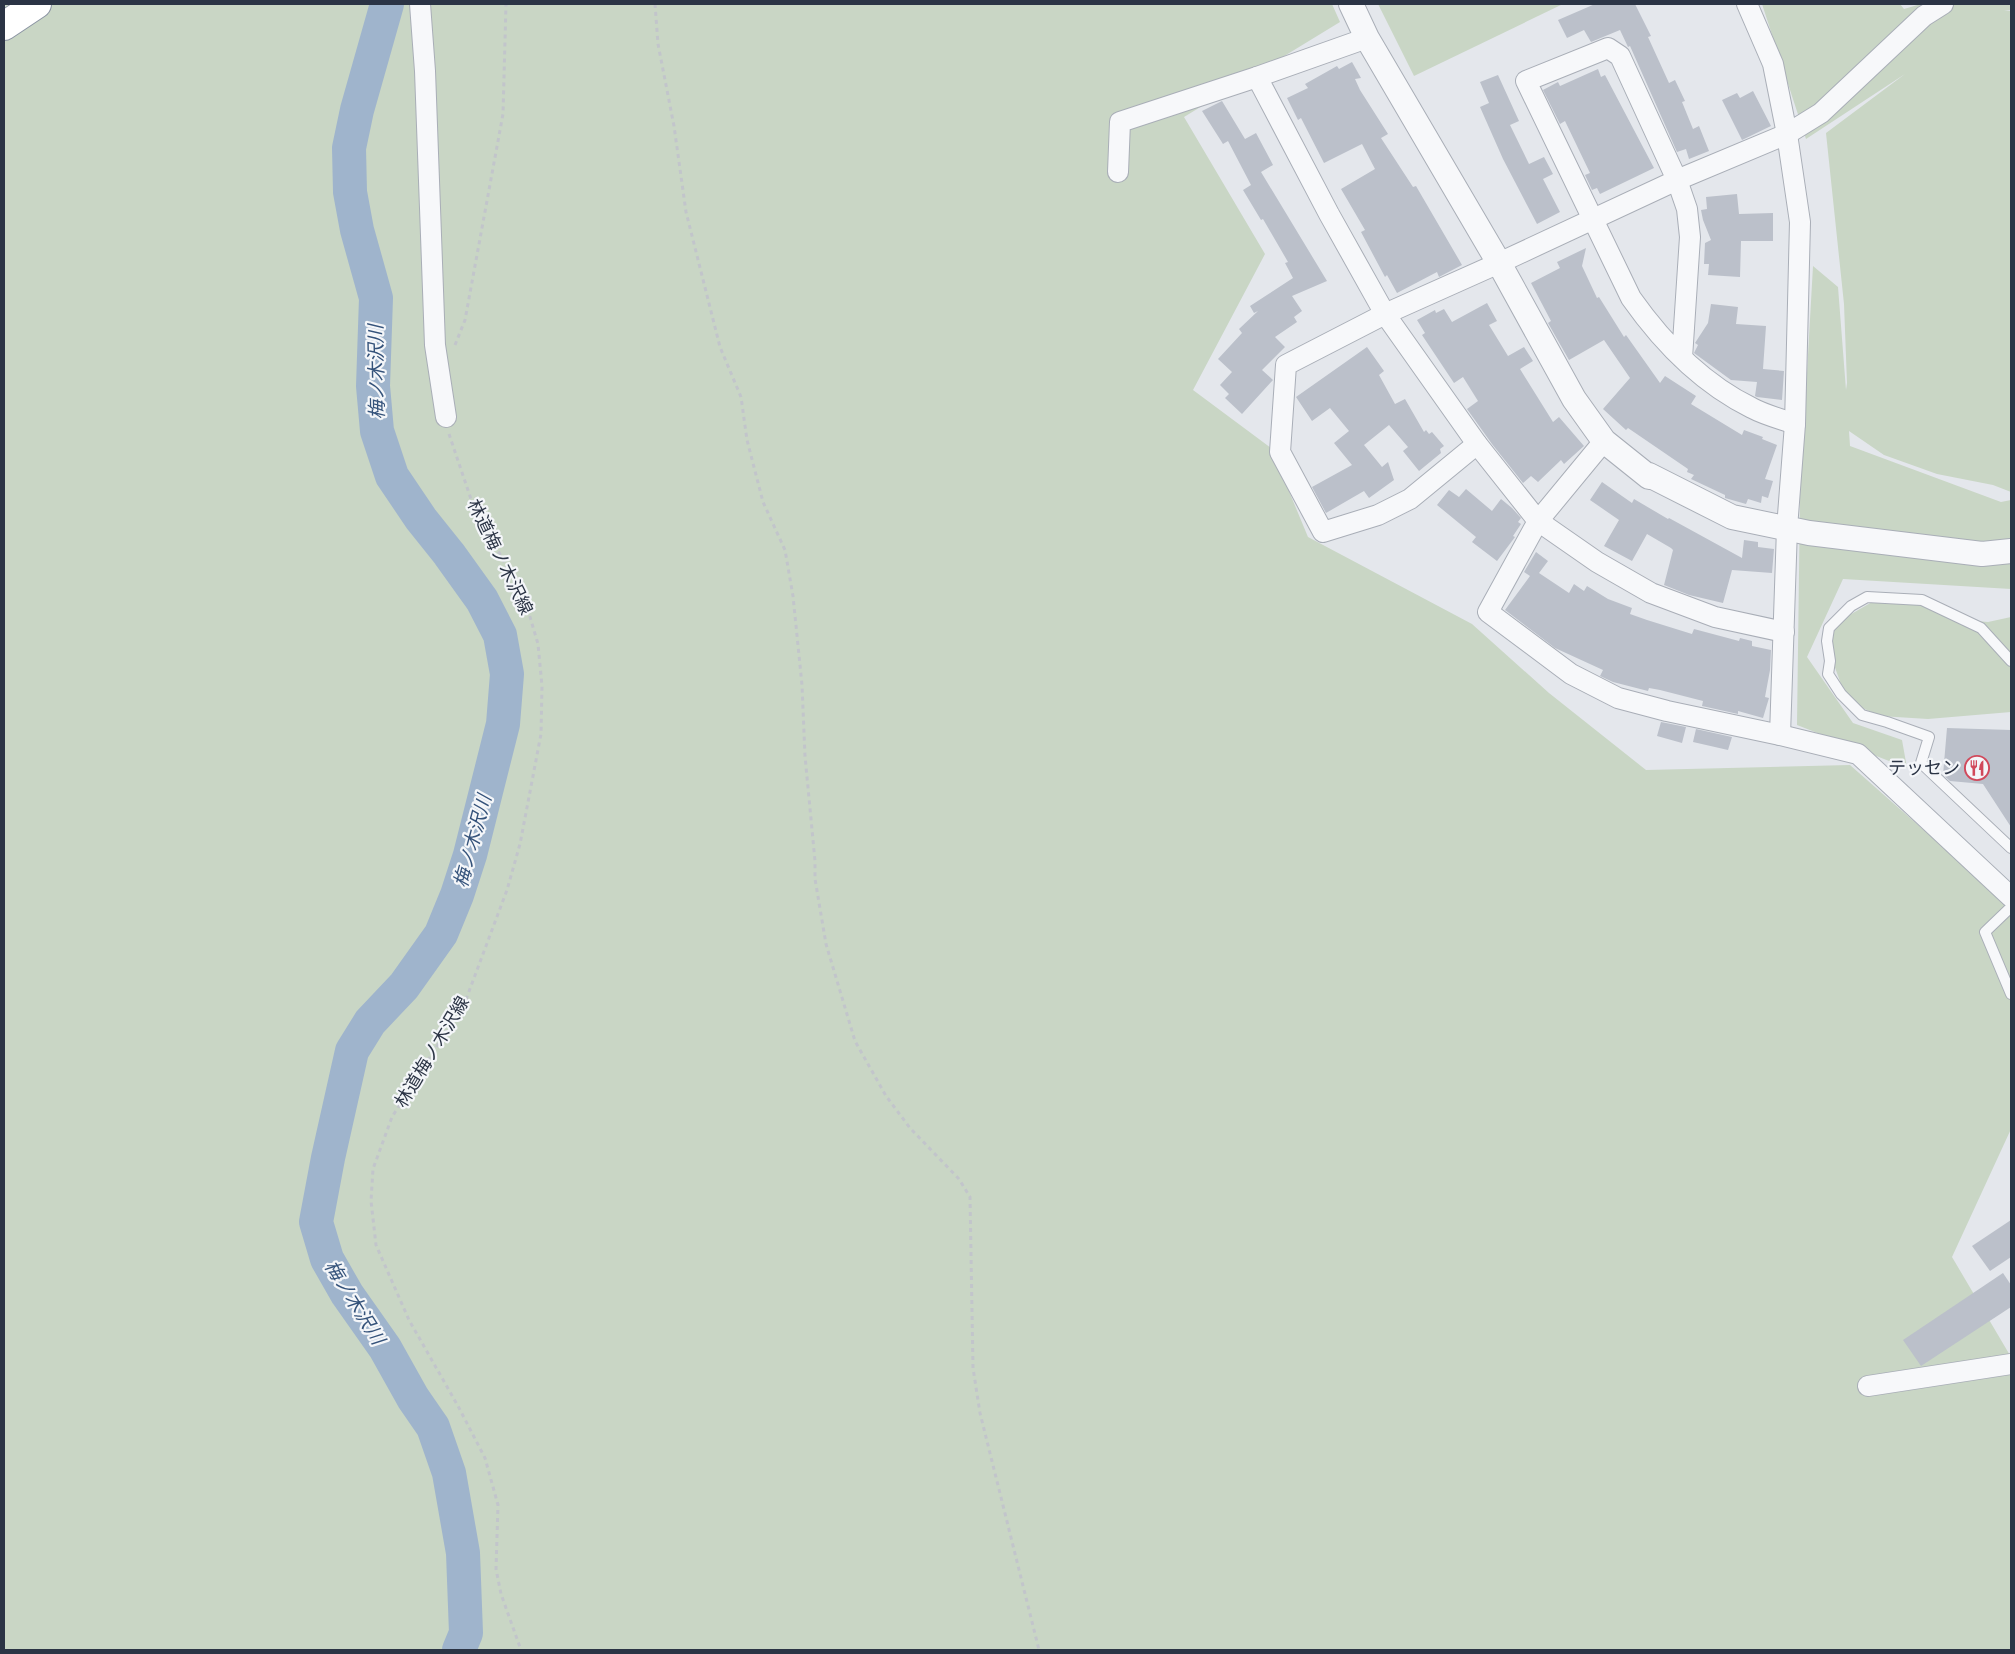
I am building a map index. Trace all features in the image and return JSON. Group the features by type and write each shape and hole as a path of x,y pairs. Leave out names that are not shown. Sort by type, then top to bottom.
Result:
{"highway":[{"path":"4,26 37,4"}],"street":[{"path":"420,4 425,71 435,346 446,417"},
{"path":"1351,4 1367,38 1500,263 1574,399 1604,441 1649,477 1650,475 1732,517 1809,533 1982,554 2011,551"},
{"path":"1747,4 1773,64 1787,134 1800,222 1795,424 1787,528 1780,734"},
{"path":"1477,444 1410,499 1378,515 1323,532 1280,452 1286,365 1385,314 1500,263 1677,180 1787,134 1821,113 1924,16 1943,4"},
{"path":"1118,172 1120,122 1257,77 1367,38"},
{"path":"1682,358 1690,237 1688,209 1677,180 1620,56 1608,48 1526,81 1631,298 1652,328 1682,358 1712,383 1752,408 1795,424"},
{"path":"1257,77 1329,214 1385,314 1477,444 1538,521 1597,562 1651,593 1715,617 1784,632"},
{"path":"1604,441 1538,521 1488,612 1571,674 1618,698 1667,711 1780,734 1858,754 2011,897"},
{"path":"1868,1386 2011,1364"}],"lane":[{"path":"2011,661 1981,628 1922,600 1867,597 1851,606 1829,628 1827,641 1830,661 1828,674 1841,694 1862,715 1929,737 1921,764 2011,848"},
{"path":"2011,907 1985,932 2011,994"}],"path":[{"path":"455,347 465,320 503,114 506,4"},
{"path":"655,4 658,44 674,126 686,212 720,347 742,397 748,440 763,502 785,550 793,596 802,685 805,756 815,879 826,944 855,1040 886,1096 910,1128 959,1179 970,1197 973,1368 980,1413 1039,1650"},
{"name":"林道梅ノ木沢線","path":"446,417 450,441 473,505 524,600 538,644 542,686 541,734 520,844 507,890 465,1002 392,1117 373,1169 371,1202 376,1245 408,1320 458,1406 485,1458 498,1505 496,1569 501,1594 521,1650"}],"green space":[{"path":"4,4 1332,4 1340,22 1184,117 1265,254 1193,390 1271,448 1308,537 1472,624 1549,693 1646,770 1850,765 2011,907 2011,1129 1952,1257 2011,1357 2011,1650 4,1650"},
{"path":"1378,4 1563,4 1414,76"},
{"path":"1762,4 1900,4 1904,9 1921,4 2011,4 2011,10 2004,11 2011,11 2011,492 1993,485 1937,474 1884,455 1849,431 1850,446 2001,502 2011,500 2011,589 1843,579 1807,657 1853,723 1902,740 1907,768 1797,725 1800,497 1813,266 1838,287 1846,390 1847,383 1844,304 1826,133 1905,74 1806,139"},
{"path":"1879,598 1944,604 1965,620 1988,622 2011,617 2011,712 1928,719 1880,716 1847,701 1828,648 1834,624"}],"building":[{"path":"1595,4 1635,4 1651,36 1648,37 1669,83 1675,80 1685,101 1682,102 1693,129 1699,126 1709,151 1689,159 1686,149 1677,152 1630,46 1628,47 1620,30 1591,42 1584,30 1567,38 1558,20"},
{"path":"1352,62 1361,78 1355,79 1360,90 1388,134 1381,138 1413,187 1416,186 1462,265 1439,277 1437,272 1397,293 1387,275 1385,277 1361,232 1365,230 1341,189 1375,169 1362,144 1324,163 1301,118 1298,120 1287,98 1308,88 1305,84 1337,66 1339,69"},
{"path":"1598,69 1601,77 1605,75 1654,168 1600,194 1597,188 1592,190 1585,175 1590,173 1565,121 1560,124 1543,90 1558,82 1560,86"},
{"path":"1498,75 1519,121 1510,125 1529,164 1544,157 1553,174 1543,179 1560,212 1537,224 1503,159 1480,107 1489,103 1480,82"},
{"path":"1753,91 1771,126 1742,140 1722,100 1737,93 1740,98"},
{"path":"1222,101 1245,139 1256,133 1273,165 1261,172 1327,281 1292,296 1302,311 1294,317 1297,322 1275,337 1285,347 1262,370 1273,380 1242,414 1225,398 1229,394 1220,385 1232,372 1218,359 1242,333 1239,329 1258,311 1254,313 1250,306 1293,278 1285,263 1288,262 1263,219 1261,220 1243,190 1251,185 1228,141 1223,144 1202,111"},
{"path":"1737,194 1739,214 1773,213 1773,241 1741,241 1740,277 1708,275 1709,264 1704,264 1705,243 1711,240 1701,210 1707,209 1706,197"},
{"path":"1586,248 1582,266 1597,298 1599,297 1624,337 1626,335 1660,383 1665,376 1696,396 1691,404 1742,435 1744,430 1777,445 1765,479 1773,481 1768,498 1762,496 1761,503 1748,499 1746,504 1725,498 1725,495 1691,479 1694,475 1687,472 1688,469 1628,428 1626,430 1603,409 1630,378 1604,340 1569,360 1548,323 1551,321 1531,283 1560,268 1557,262"},
{"path":"1487,303 1497,321 1489,325 1508,356 1524,347 1533,361 1520,369 1553,422 1559,417 1584,446 1564,464 1561,460 1538,482 1531,476 1523,483 1492,444 1467,409 1478,401 1463,377 1454,383 1422,335 1425,333 1417,320 1435,310 1436,313 1444,309 1452,322"},
{"path":"1711,304 1738,307 1736,324 1766,326 1763,369 1784,371 1782,400 1755,396 1757,382 1731,380 1694,353 1698,345 1695,343 1708,323"},
{"path":"1367,347 1384,371 1379,375 1395,404 1405,399 1424,432 1426,430 1429,434 1432,432 1444,446 1440,449 1441,453 1419,471 1403,451 1408,447 1389,425 1364,445 1382,467 1388,462 1394,480 1369,498 1364,491 1326,513 1312,487 1352,465 1334,443 1349,431 1330,408 1312,421 1296,397"},
{"path":"1602,482 1632,503 1634,499 1742,558 1744,540 1758,542 1758,547 1774,549 1772,573 1732,570 1723,603 1689,595 1664,585 1673,550 1671,548 1647,534 1632,561 1604,546 1619,520 1590,500"},
{"path":"1466,489 1492,511 1501,499 1521,518 1518,522 1521,524 1513,536 1515,537 1497,561 1472,542 1476,537 1437,505 1449,490 1459,497"},
{"path":"1536,552 1548,561 1539,573 1569,593 1574,584 1584,591 1587,586 1608,599 1632,608 1630,614 1647,620 1692,634 1694,629 1739,641 1740,638 1752,641 1752,646 1771,650 1770,670 1765,697 1769,698 1763,718 1738,711 1738,714 1702,706 1703,701 1660,690 1649,688 1648,691 1613,682 1600,676 1603,670 1555,648 1505,610 1530,576 1524,572"},
{"path":"1661,722 1686,727 1682,743 1657,736"},
{"path":"1947,728 2011,730 2011,827 1983,784 1950,781 1943,775"},
{"path":"1696,729 1732,737 1728,750 1693,742"},
{"path":"2011,1220 2011,1257 1990,1271 1972,1246"},
{"path":"2003,1273 2011,1285 2011,1307 1921,1366 1903,1340"}],"waterway":[{"name":"梅ノ木沢川","path":"387,4 357,110 349,148 350,192 357,230 376,298 373,386 377,431 392,476 421,519 482,600 500,635 507,674 503,724 470,855 457,895 441,934 404,986 370,1022 352,1051 316,1222 327,1259 347,1294 385,1348 413,1398 433,1427 449,1473 463,1553 466,1633 459,1650"}],"place":[{"name":"テッセン","path":"1977,768"}]}
